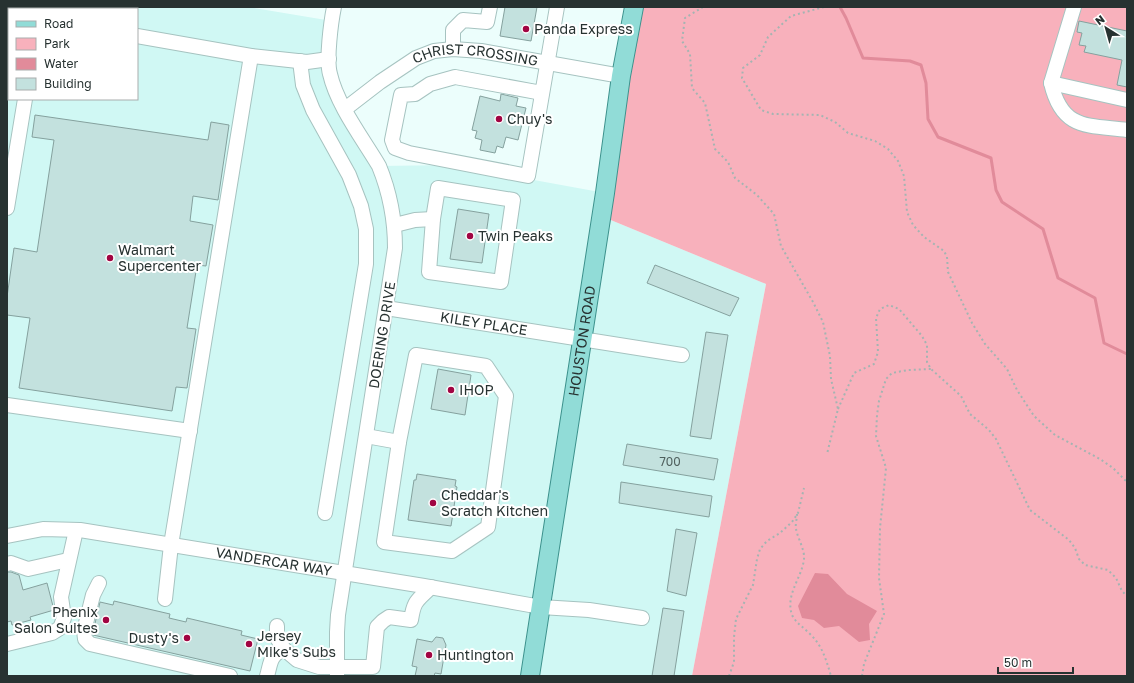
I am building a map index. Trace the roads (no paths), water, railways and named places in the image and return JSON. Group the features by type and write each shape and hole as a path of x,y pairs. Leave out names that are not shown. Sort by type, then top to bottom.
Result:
{"main road":[{"name":"HOUSTON ROAD","path":"530,676 605,193 621,76 634,7"}],"street":[{"name":"DOERING DRIVE","path":"334,7 329,73 340,100 379,166 391,203 395,225 395,254 337,632 337,671"},
{"path":"453,48 453,30 463,20 487,22 490,7"},
{"path":"389,77 401,95 392,140 395,148 409,153 528,176 557,7"},
{"path":"1074,7 1051,83 1054,95 1061,109 1076,123 1127,130"},
{"path":"138,36 251,56 308,62 329,59"},
{"name":"CHRIST CROSSING","path":"345,109 416,58 434,51 453,48 621,76"},
{"path":"164,599 171,545 251,56"},
{"path":"300,61 303,85 313,110 349,175 361,206 366,230 366,264 325,513"},
{"path":"401,95 415,94 430,84 455,77 542,93"},
{"path":"1051,83 1127,100"},
{"path":"7,208 25,100"},
{"path":"438,188 513,200 501,282 429,272 433,219 438,188"},
{"path":"395,225 415,220 433,219"},
{"name":"KILEY PLACE","path":"386,308 682,355"},
{"path":"416,355 486,366 506,396 488,527 452,551 384,542 399,442 416,355"},
{"path":"7,405 190,431"},
{"path":"366,436 399,442"},
{"name":"VANDERCAR WAY","path":"7,536 43,529 76,530 431,587 541,607 589,610 642,618"},
{"path":"7,644 52,633 60,628 64,618 61,597 68,560 76,530"},
{"path":"7,564 10,563 28,569 68,560"},
{"path":"100,583 93,594 84,631 85,639 90,644 230,676"},
{"path":"403,583 413,607"},
{"path":"277,626 276,638 284,649 297,660 319,668 337,671 373,667 377,627 389,617 411,620 413,607 418,598 431,587"},
{"path":"267,676 271,659 276,653 284,649"}],"water":[{"path":"815,573 828,574 847,594 877,611 869,624 870,640 859,642 839,626 824,628 814,620 802,618 798,606"}],"waterway":[{"path":"840,7 863,58 910,61 921,65 926,83 928,119 938,137 991,158 996,190 1002,202 1043,229 1058,278 1095,298 1104,343 1127,354"}],"place":[{"name":"Panda Express","path":"526,29"},
{"name":"Chuy's","path":"499,119"},
{"name":"Twin Peaks","path":"470,236"},
{"name":"Walmart Supercenter","path":"110,258"},
{"name":"IHOP","path":"451,390"},
{"name":"Cheddar's Scratch Kitchen","path":"433,503"},
{"name":"Phenix Salon Suites","path":"106,620"},
{"name":"Dusty's","path":"187,638"},
{"name":"Jersey Mike's Subs","path":"249,644"},
{"name":"Huntington","path":"429,655"}]}
